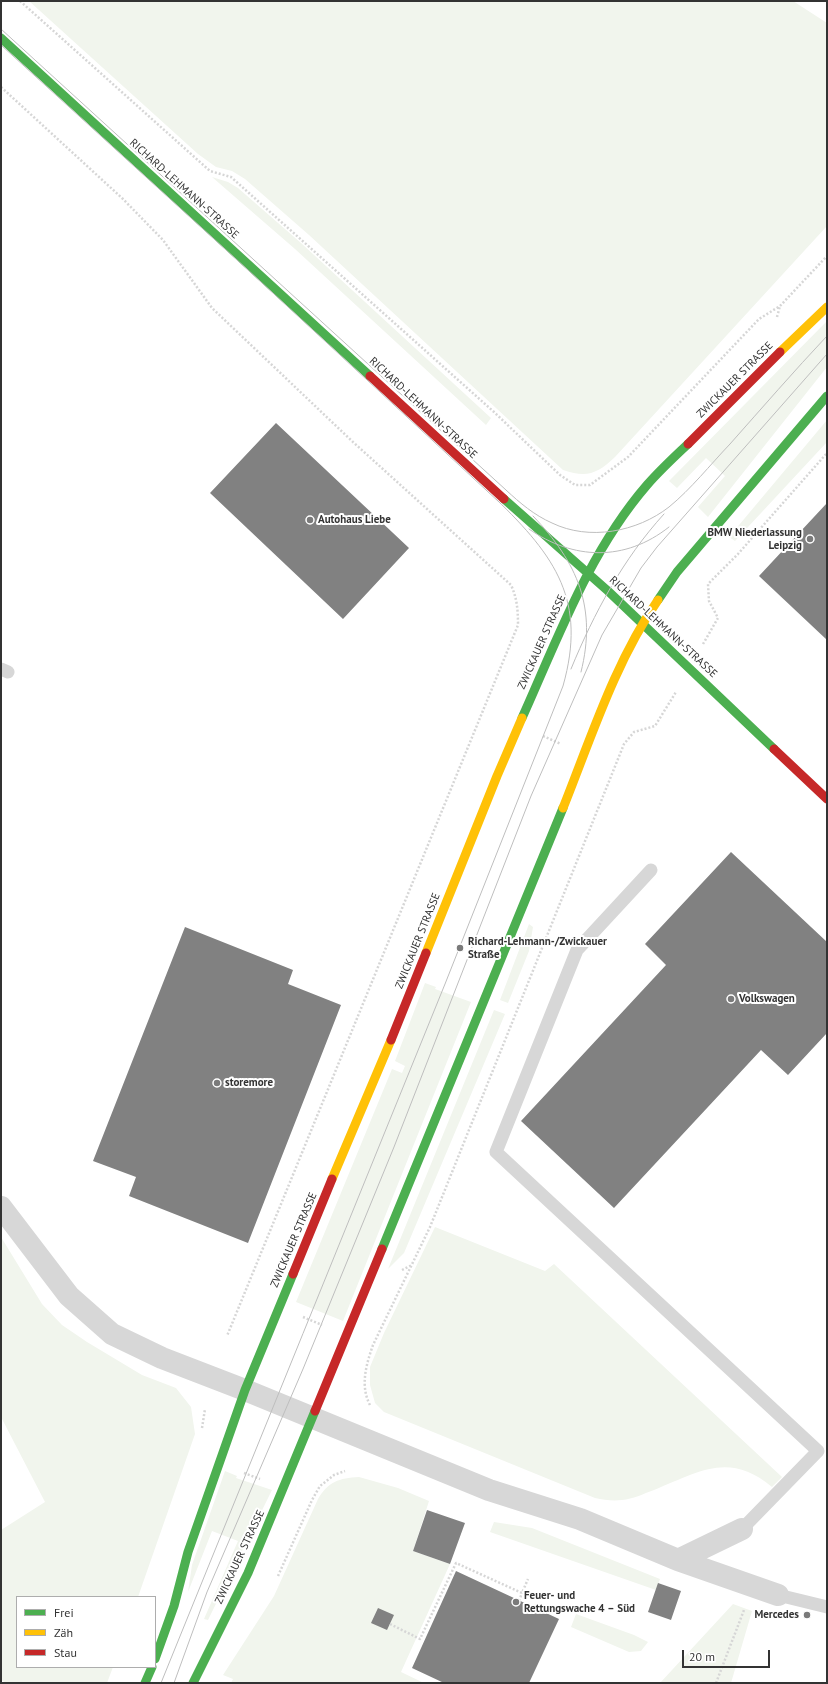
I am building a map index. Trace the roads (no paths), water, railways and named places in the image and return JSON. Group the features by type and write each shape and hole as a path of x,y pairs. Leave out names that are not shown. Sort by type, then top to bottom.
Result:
{"main road":[{"name":"RICHARD-LEHMANN-STRASSE","path":"1,38 152,177 251,265 468,466 643,623 827,799"},
{"name":"ZWICKAUER STRASSE","path":"156,1656 174,1606 188,1552 246,1390 290,1280 393,1036 497,776 570,608 587,573 613,531 647,485 764,367 827,307"},
{"name":"ZWICKAUER STRASSE","path":"193,1683 248,1573 313,1418 609,693 643,623 658,598 677,572 827,396"},
{"path":"145,1683 152,1668"}],"street":[{"path":"1,1207 69,1296 112,1334 162,1358 246,1390 489,1490 580,1520 678,1560 778,1595"},
{"path":"678,1560 742,1529"}],"lane":[{"path":"651,870 577,950 496,1152 818,1451 742,1529"},
{"path":"778,1595 827,1607"}],"tram line":[{"path":"1,29 517,500 539,516 566,529 581,532 597,532 628,528 656,516 669,507 700,477 827,336"},
{"path":"1,45 247,269 499,502"},
{"path":"174,1683 207,1592 303,1369 394,1147 531,796 602,635 641,568 657,547 827,354"},
{"path":"161,1683 445,984 563,686 569,656 571,629 568,605 561,582 550,561 535,541 496,499"},
{"path":"571,669 589,627 611,587 635,549 664,514"},
{"path":"533,516 562,551 580,588 585,607 587,627 581,672"},
{"path":"529,529 563,547 599,553 617,551 635,546 652,538 669,527"}],"place":[{"name":"Autohaus Liebe","path":"310,520"},
{"name":"BMW Niederlassung Leipzig","path":"810,539"},
{"name":"Richard-Lehmann-/Zwickauer Straße","path":"460,948"},
{"name":"Volkswagen","path":"731,999"},
{"name":"storemore","path":"217,1083"},
{"name":"Feuer- und Rettungswache 4 – Süd","path":"516,1602"},
{"name":"Mercedes","path":"807,1615"}]}
